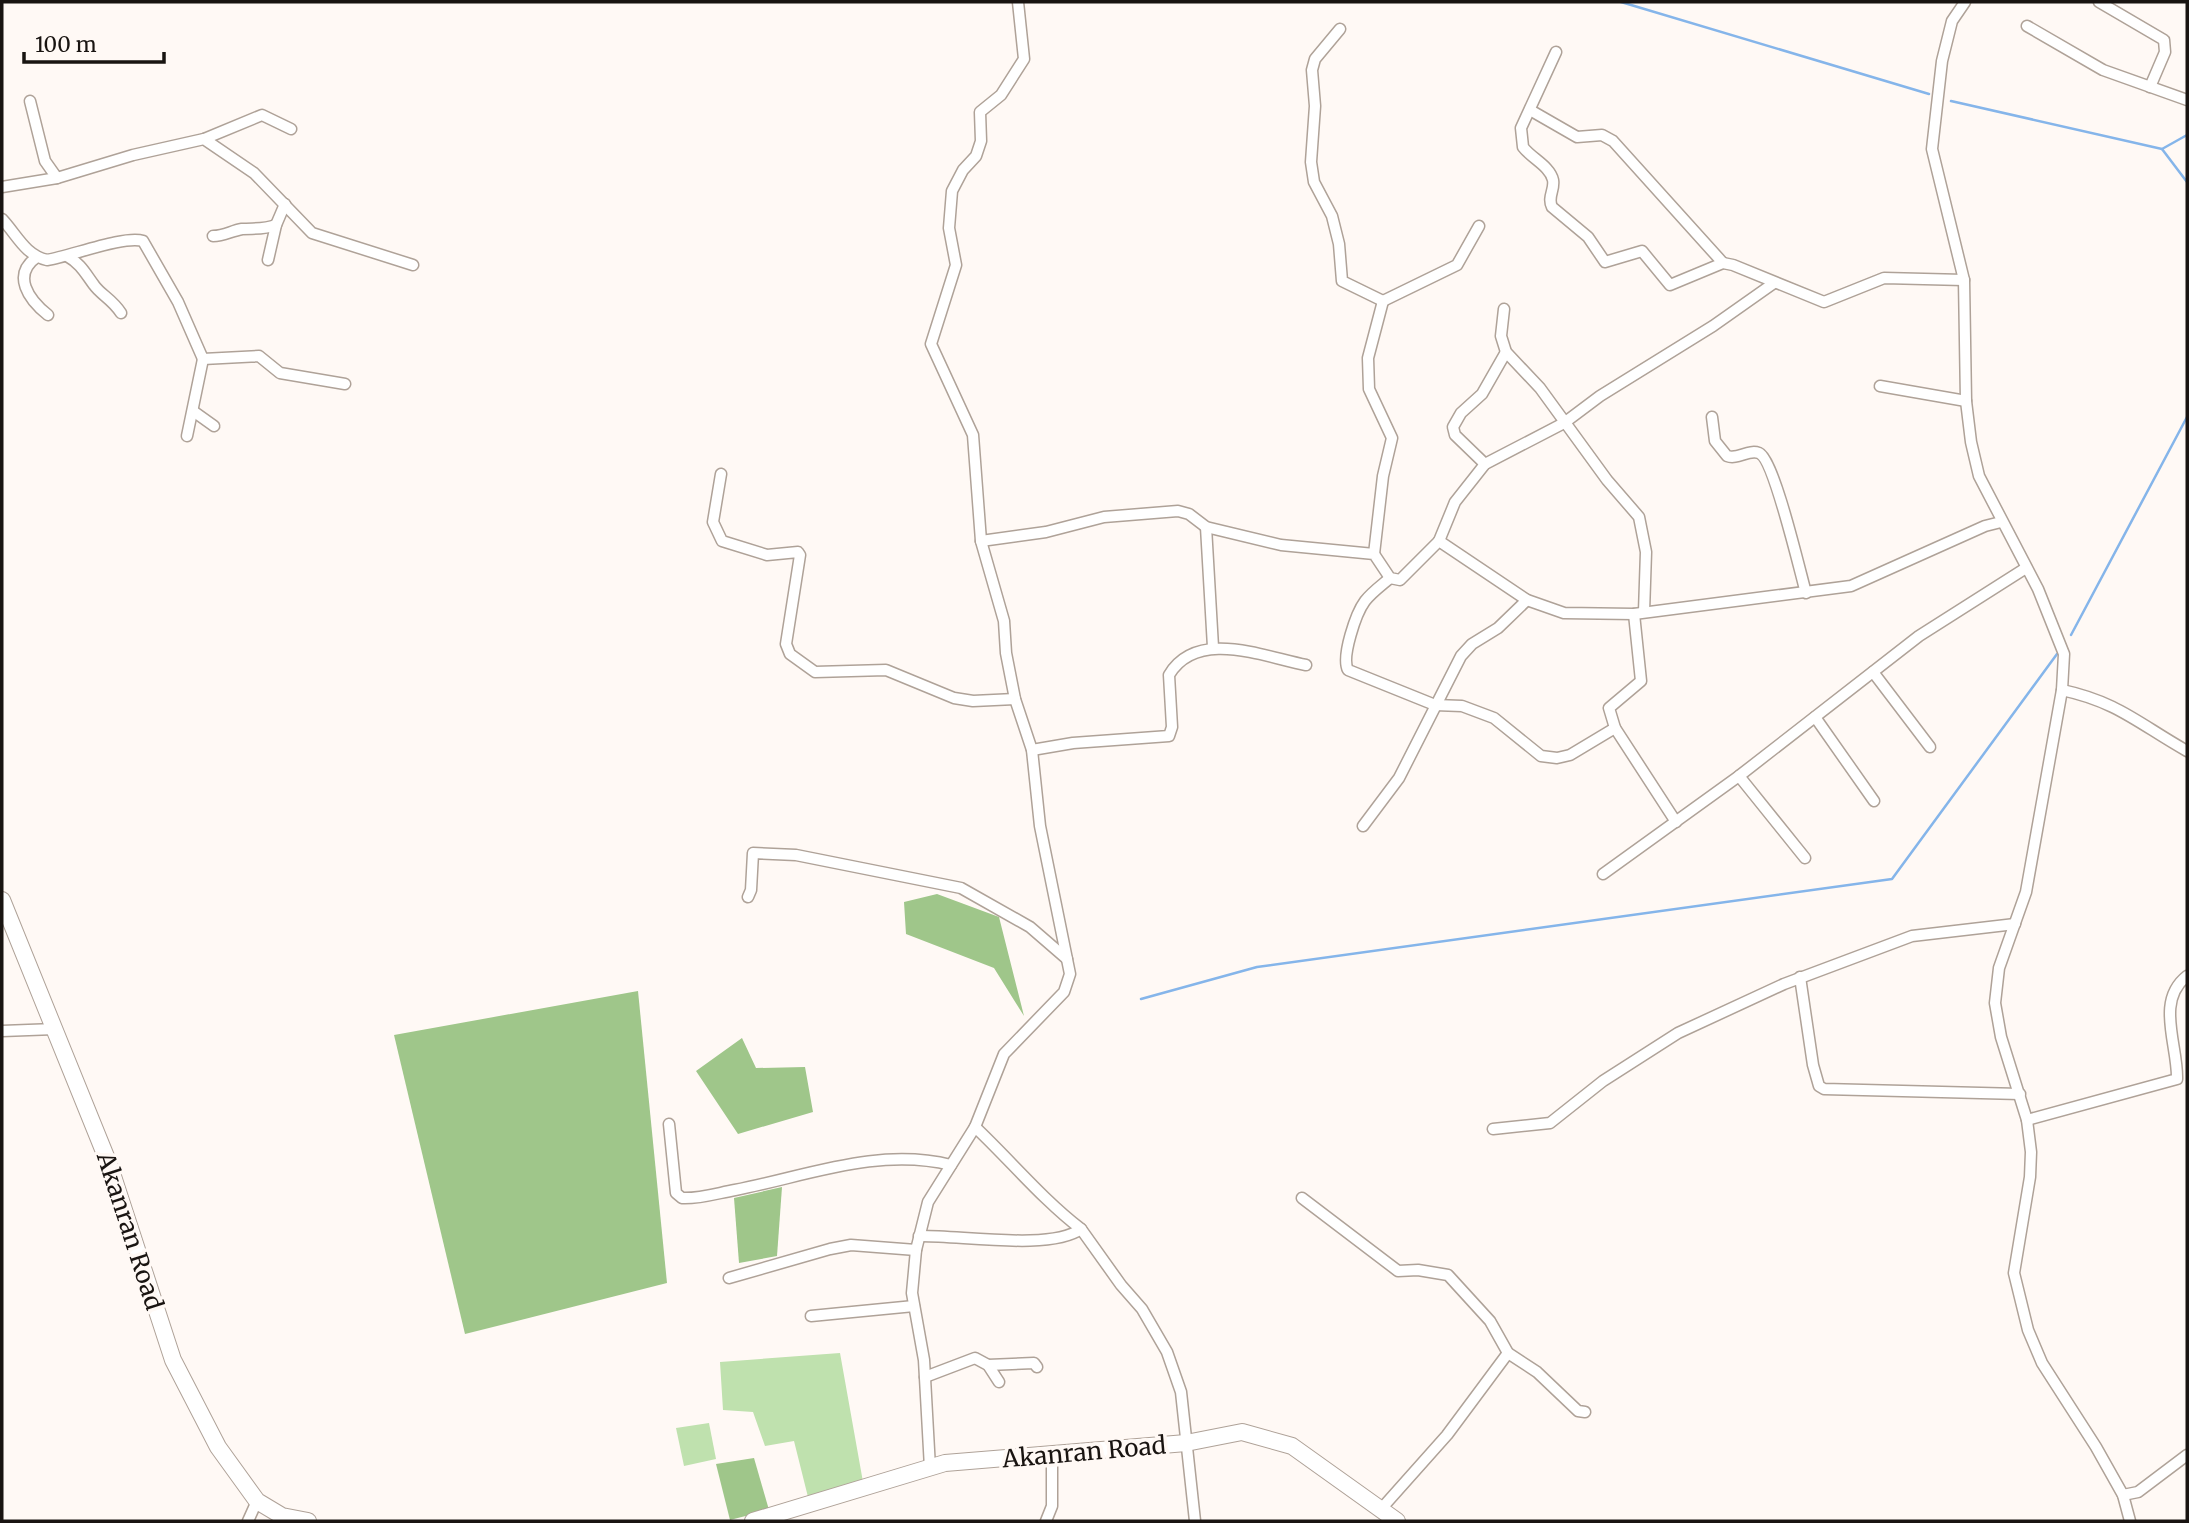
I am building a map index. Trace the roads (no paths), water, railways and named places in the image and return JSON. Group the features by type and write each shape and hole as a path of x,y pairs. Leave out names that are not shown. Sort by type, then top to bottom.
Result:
{"main road":[{"name":"Akanran Road","path":"2,900 109,1164 173,1360 218,1447 257,1501 282,1516 308,1521"},
{"name":"Akanran Road","path":"753,1521 945,1464 1186,1443 1242,1433 1292,1447 1397,1521"}],"street":[{"path":"930,1468 925,1377 912,1293 916,1250 928,1202 975,1127 1004,1054 1065,992 1070,974 1040,826 1032,750 1015,699 1006,653 1004,621 981,541 973,435 931,344 956,265 949,228 952,191 963,170 976,156 981,141 980,113 1002,95 1024,59 1023,26 1018,2"},
{"path":"1965,2 1952,21 1942,61 1932,149 1964,280 1966,401 1979,476 2063,645 2062,690 2026,892 1999,968 1995,1003 2001,1037 2027,1120 2030,1177 2014,1258 2016,1288 2042,1363 2123,1495 2130,1521"},
{"path":"2099,2 2164,40 2165,52 2150,87"},
{"path":"2027,26 2103,70 2187,100"},
{"path":"1340,29 1315,58 1312,70 1315,106 1313,172 1339,244 1342,281 1383,301"},
{"path":"1556,52 1521,128 1523,147 1549,172 1553,180 1549,200 1552,207 1588,237 1602,260 1609,262 1642,251 1670,285 1723,264"},
{"path":"30,101 45,161 57,178"},
{"path":"1530,110 1577,137 1602,135 1613,141 1723,264 1824,302 1884,278 1964,280"},
{"path":"2,187 57,178 133,155 204,139 262,115 291,129"},
{"path":"204,139 254,173 312,233 413,265"},
{"path":"268,260 275,225 285,204"},
{"path":"2,219 37,257 47,260 121,241 143,241 178,302 203,359 187,436"},
{"path":"214,236 224,236 243,229 256,231 275,225"},
{"path":"1390,578 1374,554 1383,476 1392,438 1369,389 1368,358 1383,301 1457,265 1479,226"},
{"path":"67,256 79,263 96,289 104,292 121,313"},
{"path":"37,257 24,270 22,280 36,304 48,315"},
{"path":"1615,728 1570,755 1557,758 1541,755 1494,718 1462,706 1435,705 1346,667 1357,614 1366,599 1390,578 1405,578 1439,541 1455,502 1485,464 1564,423 1600,396 1713,326 1774,283"},
{"path":"1504,309 1501,336 1506,352 1540,388 1564,423 1639,517 1646,552 1639,613 1641,681 1629,692 1611,702 1609,708 1615,728 1676,822"},
{"path":"1485,464 1455,435 1453,427 1461,413 1482,394 1506,352"},
{"path":"203,359 259,356 280,373 345,384"},
{"path":"1880,386 1966,401"},
{"path":"193,411 214,426"},
{"path":"1712,417 1715,441 1727,456 1732,458 1756,452 1764,457 1784,505 1806,593"},
{"path":"721,474 713,522 722,541 767,555 798,552 800,555 786,644 790,654 801,664 820,673 886,670 954,698 973,702 1015,699"},
{"path":"981,541 1046,532 1104,517 1178,511 1189,514 1206,527 1281,545 1374,554"},
{"path":"1439,541 1527,600 1564,613 1639,613 1851,586 2001,522"},
{"path":"1206,527 1213,647"},
{"path":"1603,874 1740,776 1919,636 2026,568"},
{"path":"1363,826 1399,778 1461,656 1472,644 1499,628 1527,600"},
{"path":"1032,750 1073,743 1169,736 1172,727 1169,675 1195,652 1213,647 1306,665"},
{"path":"1872,672 1930,747"},
{"path":"2062,690 2097,698 2125,710 2150,730 2187,751"},
{"path":"1815,717 1874,801"},
{"path":"1740,776 1805,858"},
{"path":"748,897 754,853 796,855 855,865 961,888 1030,927 1067,959"},
{"path":"1493,1129 1550,1123 1603,1081 1678,1033 1801,977 1912,936 2014,924"},
{"path":"2027,1120 2182,1079 2169,1004 2179,983 2187,976"},
{"path":"1801,977 1813,1065 1819,1086 2020,1094"},
{"path":"2,1031 55,1029"},
{"path":"670,1124 676,1193 682,1198 764,1184 837,1165 885,1160 930,1160 951,1165"},
{"path":"975,1127 1019,1168 1051,1206 1081,1229 1121,1285 1142,1309 1167,1352 1181,1392 1195,1521"},
{"path":"1302,1198 1398,1271 1418,1270 1448,1275 1490,1321 1508,1353 1537,1372 1578,1411 1585,1412"},
{"path":"919,1236 957,1235 1037,1242 1060,1239 1081,1229"},
{"path":"729,1278 851,1245 916,1250"},
{"path":"811,1316 915,1306"},
{"path":"1381,1508 1447,1435 1508,1353"},
{"path":"925,1377 975,1358 988,1365 999,1382"},
{"path":"988,1365 1034,1363 1037,1367"},
{"path":"2123,1495 2138,1492 2187,1455"},
{"path":"1046,1521 1052,1506 1052,1456"},
{"path":"248,1521 257,1501"}],"waterway":[{"path":"1621,2 1929,94"},
{"path":"1951,101 2162,149 2187,135"},
{"path":"2162,149 2187,182"},
{"path":"2071,635 2187,417"},
{"path":"1141,999 1257,967 1892,879 2057,654"}]}
